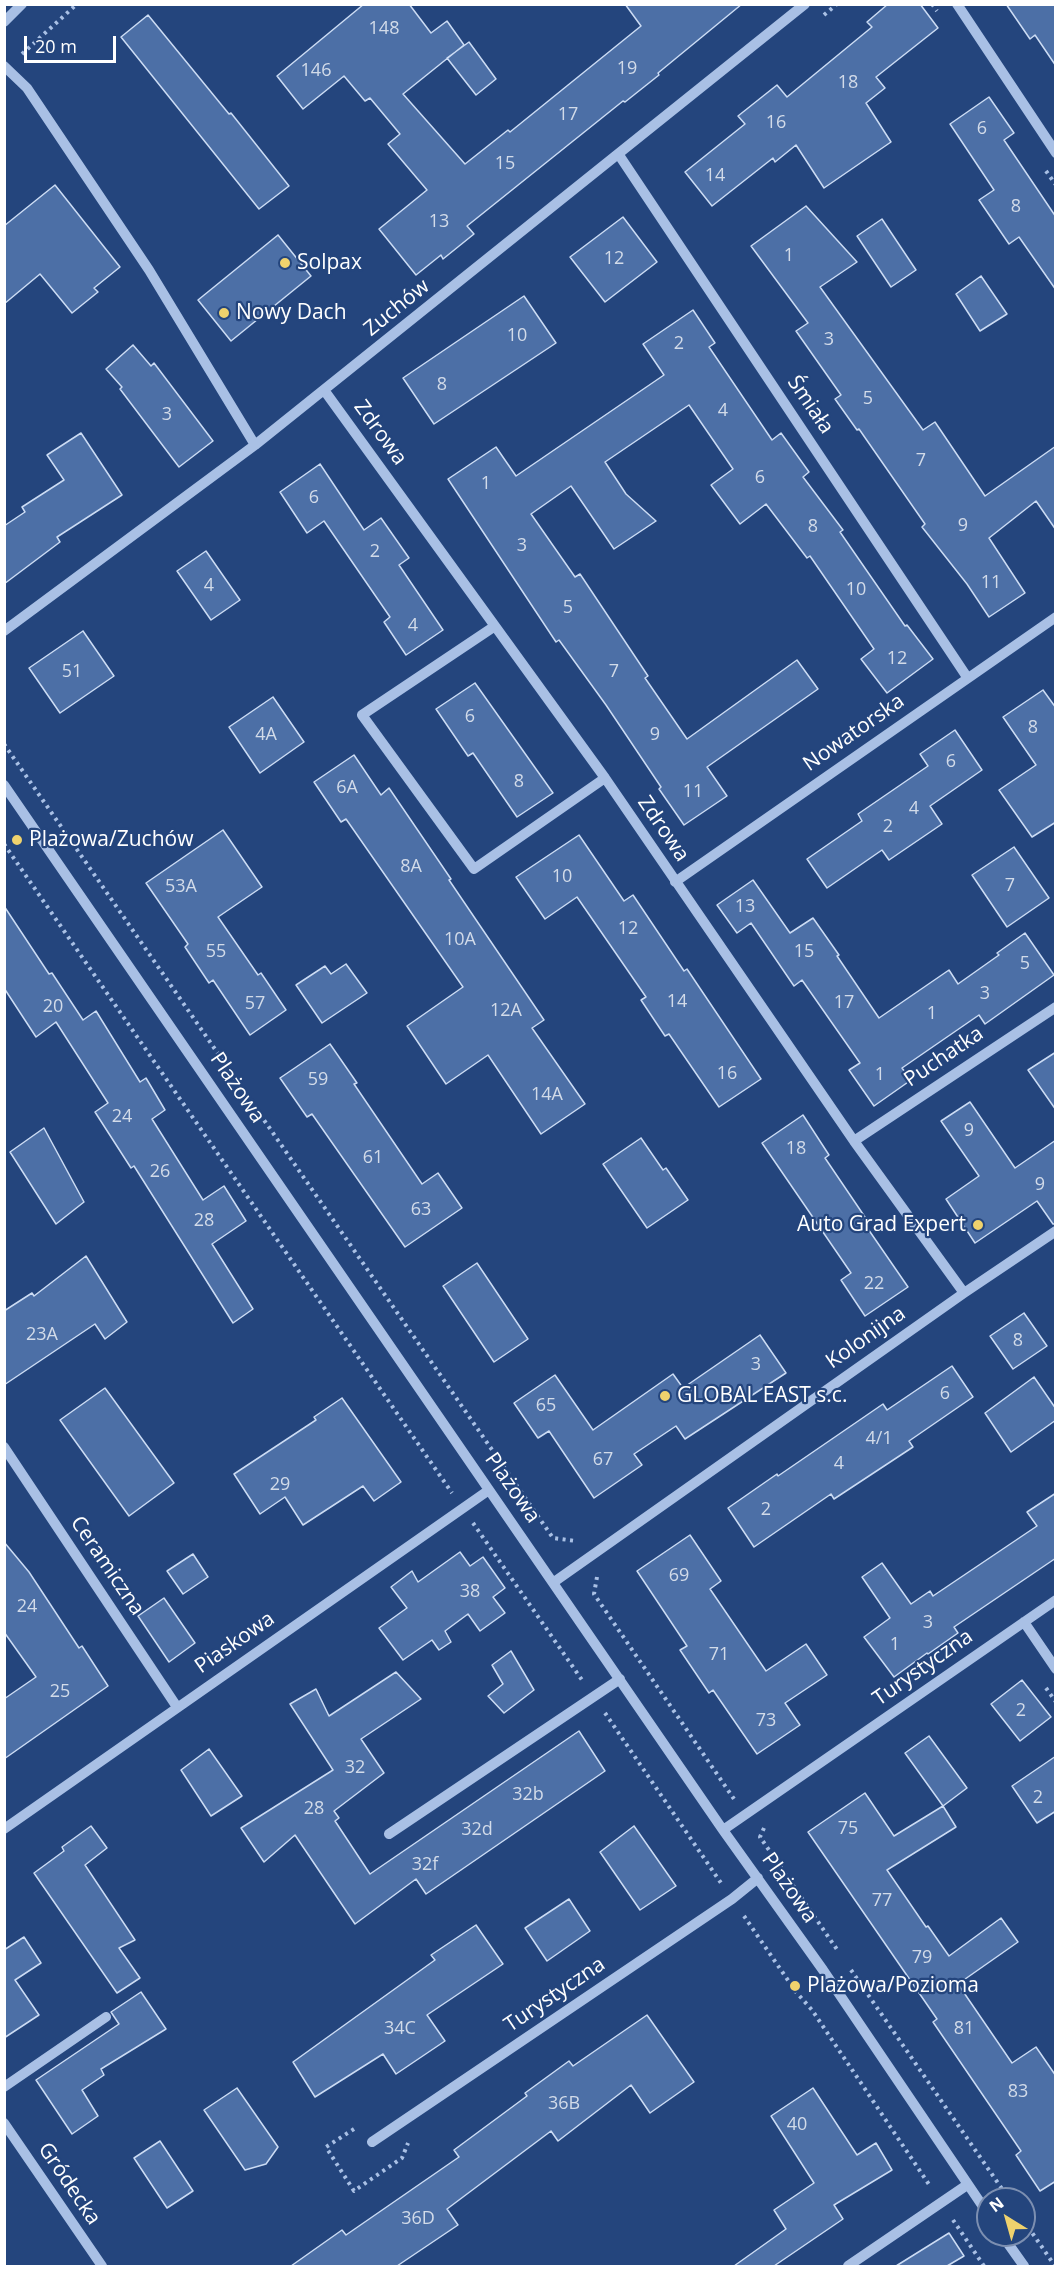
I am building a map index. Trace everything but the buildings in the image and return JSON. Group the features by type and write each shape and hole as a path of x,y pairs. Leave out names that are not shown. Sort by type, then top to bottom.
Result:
{"street":[{"path":"4,22 22,4"},
{"name":"Zuchów","path":"4,631 255,445 805,4"},
{"path":"957,4 1056,153"},
{"path":"6,67 27,88 149,270 255,445"},
{"name":"Śmiała","path":"619,155 968,677"},
{"name":"Zdrowa","path":"324,390 605,778 854,1141 964,1293"},
{"name":"Nowatorska","path":"675,882 1056,617"},
{"path":"495,626 362,715 474,869 605,778"},
{"name":"Plażowa","path":"4,785 723,1830 823,1970 976,2197"},
{"name":"Puchatka","path":"854,1141 1056,1006"},
{"name":"Kolonijna","path":"554,1582 964,1293 1056,1231"},
{"name":"Ceramiczna","path":"4,1447 177,1707"},
{"name":"Piaskowa","path":"4,1829 489,1490"},
{"name":"Turystyczna","path":"723,1830 1056,1600"},
{"path":"1024,1622 1056,1669"},
{"path":"389,1834 620,1679"},
{"name":"Turystyczna","path":"372,2142 732,1899 758,1878"},
{"path":"4,2087 106,2017"},
{"name":"Gródecka","path":"4,2123 102,2266"},
{"path":"848,2266 967,2185"},
{"path":"1011,2247 1024,2266"}],"path":[{"path":"6,67 77,4"},
{"path":"4,744 554,1538 581,1541"},
{"path":"4,844 462,1508 506,1568 796,1992 812,2010 984,2266"},
{"path":"599,1568 594,1594 734,1799 740,1800"},
{"path":"765,1826 760,1837 840,1953"},
{"path":"847,1963 1001,2187"},
{"path":"1036,2238 1055,2266"}],"place":[{"name":"Solpax","path":"285,263"},
{"name":"Nowy Dach","path":"224,313"},
{"name":"Plażowa/Zuchów","path":"17,840"},
{"name":"Auto Grad Expert","path":"978,1225"},
{"name":"GLOBAL EAST s.c.","path":"665,1396"},
{"name":"Plażowa/Pozioma","path":"795,1986"}]}
